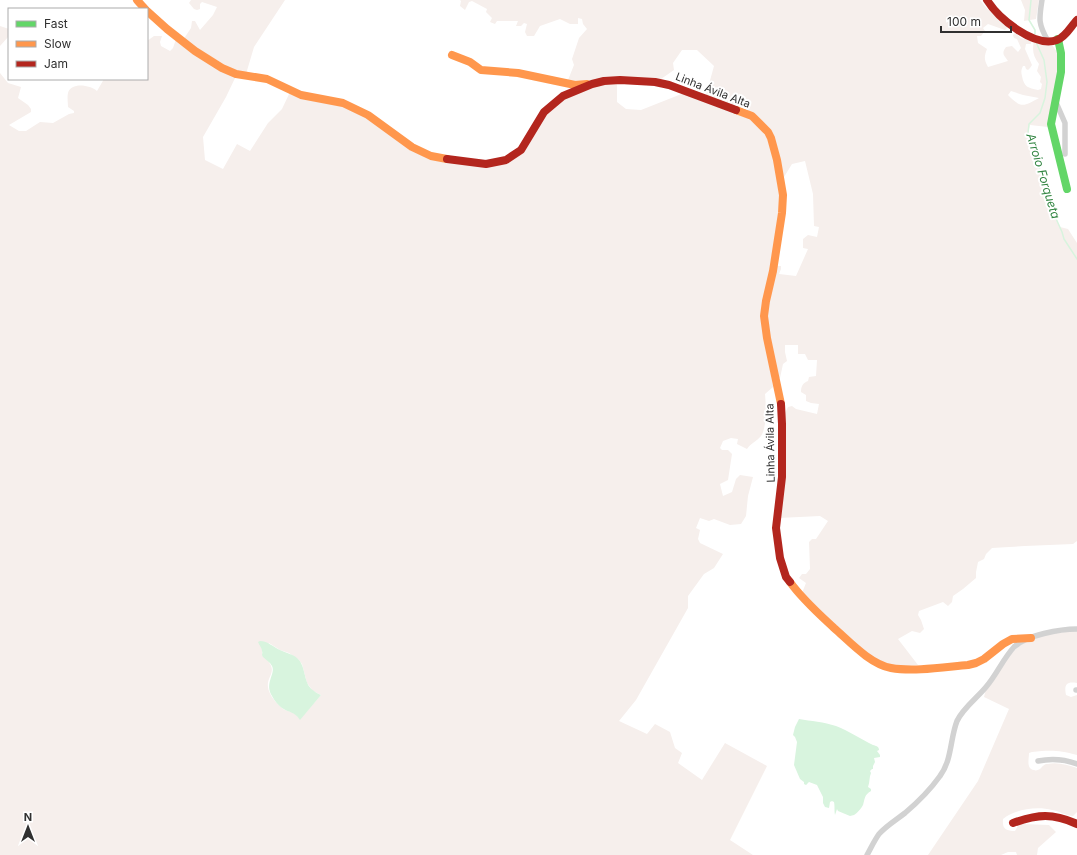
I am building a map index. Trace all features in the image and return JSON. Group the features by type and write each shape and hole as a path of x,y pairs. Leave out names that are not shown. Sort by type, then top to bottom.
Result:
{"street":[{"name":"Linha Ávila Alta","path":"137,0 144,8"},
{"path":"987,0 1000,16 1027,36 1044,41 1058,40 1077,20"},
{"path":"1042,0 1039,21 1044,41"},
{"name":"Linha Ávila Alta","path":"148,12 194,51 222,68 236,74 267,79 301,95 343,103 368,115 412,147 431,156 455,161 486,164 506,160 521,150 544,112 563,96 592,84 604,81 620,80 655,82 669,85 752,116 763,126 771,138 777,160 783,195 782,213 773,271 764,316 782,415 782,477 777,519 777,536 780,558 786,578 817,612 858,650 872,660 890,668 908,670 968,665 984,659 1012,639 1031,638"},
{"path":"1058,40 1061,53 1062,72 1051,124 1067,189"},
{"path":"452,55 470,62 481,70 518,72 575,84 592,84"},
{"path":"1055,100 1065,123 1065,154"},
{"path":"866,855 880,834 916,803 942,774 947,763 954,728 958,719 993,679 1015,647 1021,642 1050,632 1077,629"},
{"path":"1038,761 1050,759 1069,761 1077,764"},
{"path":"1013,823 1026,818 1042,815 1062,818 1077,824"}],"shaded area":[{"path":"191,0 285,0 254,47 246,74 237,72 183,40 191,28 192,21 195,21 200,30 213,15 217,7 202,2 200,4 200,9 197,10 194,9 189,3"},
{"path":"460,0 980,0 1008,27 1005,30 988,24 983,28 985,31 981,36 977,36 978,43 987,49 985,58 988,67 1008,61 1003,53 1006,47 1012,46 1018,52 1021,48 1017,39 1014,38 1013,35 1015,33 1021,38 1031,41 1031,44 1026,44 1025,49 1032,65 1028,70 1025,66 1023,66 1021,73 1025,85 1029,88 1038,90 1041,89 1042,84 1040,82 1041,77 1037,71 1039,64 1035,58 1033,47 1034,41 1052,45 1057,52 1059,66 1048,127 1030,125 1028,133 1054,214 1060,227 1068,229 1077,243 1077,541 1073,544 992,548 986,554 984,559 978,562 976,578 953,596 952,602 948,606 943,602 919,611 918,615 924,629 920,633 912,631 898,639 918,665 891,665 873,658 858,647 802,593 806,583 799,578 802,574 806,574 810,569 809,542 812,539 816,539 828,521 820,516 779,518 784,415 788,407 792,406 796,409 817,414 819,404 806,401 806,395 801,392 801,388 808,381 809,377 816,376 817,360 808,360 805,354 798,354 798,345 785,345 787,361 783,364 780,378 777,379 766,317 775,266 781,266 779,274 796,276 808,249 803,248 803,239 808,235 817,237 819,227 814,226 813,194 805,161 792,164 784,177 769,130 706,95 714,66 697,50 682,50 673,63 674,70 661,79 609,77 582,82 568,80 574,65 572,59 579,38 587,29 583,24 582,19 578,18 578,24 570,24 560,19 540,26 534,36 527,36 525,32 527,24 524,23 521,26 516,26 518,21 497,21 495,24 490,22 492,18 486,12 487,9 472,1 469,2 465,10 460,6","holes":["1011,91 1039,98 1022,105 1008,95"]},
{"path":"1021,0 1039,0 1036,19 1024,21 1025,10"},
{"path":"0,26 8,29 8,37 0,46"},
{"path":"154,36 162,36 160,42 161,46 170,51 173,48 176,39 236,76 203,137 205,160 223,169 237,144 250,151 268,123 282,109 290,92 342,105 368,117 429,158 507,162 546,114 564,98 593,86 617,82 617,102 626,109 641,110 684,93 750,119 767,137 774,160 780,200 771,269 763,301 773,387 765,394 765,422 761,436 747,449 737,444 738,439 731,438 723,441 720,448 722,450 728,450 732,454 728,480 720,484 723,496 732,492 736,479 740,475 753,477 748,496 746,516 741,524 730,525 714,519 709,521 700,518 696,528 700,530 698,539 700,543 723,554 714,568 704,574 688,596 688,608 636,700 619,721 647,734 655,724 670,732 675,748 682,753 678,763 702,780 725,743 767,766 730,840 753,855 0,855 0,73 8,83 21,87 18,98 31,109 31,112 9,125 19,131 26,131 40,122 53,123 69,114 74,113 74,111 68,107 68,93 73,87 86,86 97,91 103,80 148,80 148,40","holes":["269,643 280,650 289,653 302,664 307,683 313,691 321,695 300,719 294,713 285,710 273,698 268,686 268,681 272,670 271,666 262,655 262,651"]},
{"path":"1077,631 1077,683 1068,683 1065,689 1066,695 1071,697 1077,695 1077,755 1054,751 1032,752 1029,753 1028,761 1030,768 1036,770 1040,769 1045,764 1051,763 1077,768 1077,812 1073,816 1046,809 1033,808 1014,813 1003,819 1005,829 1009,831 1015,831 1021,824 1049,825 1056,832 1038,848 1037,855 1017,855 1016,852 1008,852 1001,855 928,855 978,781 1009,709 984,697 986,689 1018,647 1026,642 1042,636"},
{"path":"258,642 268,643 297,658 303,668 306,681 312,690 321,695 300,720 294,714 281,707 272,696 269,687 273,669 270,663 262,656 262,649"},
{"path":"799,719 836,726 877,746 879,750 877,751 880,757 874,758 875,762 873,769 870,771 871,773 868,787 871,791 866,796 861,808 854,815 850,816 838,811 837,809 835,815 834,802 830,802 829,808 825,807 823,797 817,785 809,782 806,785 800,779 794,765 797,742 793,735"}],"waterway":[{"name":"Arroio Forqueta","path":"1031,0 1029,20 1035,30 1035,34"},
{"name":"Arroio Forqueta","path":"1036,42 1044,60 1047,82 1045,98 1040,113 1029,124 1028,133 1054,214 1064,239 1077,259"}],"traffic: fast":[{"path":"1058,39 1061,53 1061,72 1051,124 1067,189"}],"traffic: slow":[{"path":"137,0 144,8"},
{"path":"148,12 195,51 222,68 236,74 267,79 301,95 343,103 368,115 412,147 431,156 447,159"},
{"path":"452,55 470,62 481,70 518,73 575,85 587,84"},
{"path":"736,110 752,116 768,132 777,160 783,195 782,213 773,271 764,316 767,338 781,404"},
{"path":"790,582 811,606 854,646 875,662 891,668 919,669 968,665 984,659 1012,639 1031,638"}],"traffic: jam":[{"path":"987,0 999,15 1008,23 1028,36 1038,40 1048,41 1060,39 1077,20"},
{"path":"447,159 486,164 506,160 521,150 544,112 563,96 592,84 604,81 620,80 655,82 669,85 736,110"},
{"path":"781,404 782,477 776,528 780,558 786,577 790,582"},
{"path":"1013,823 1038,816 1053,816 1077,824"}]}
